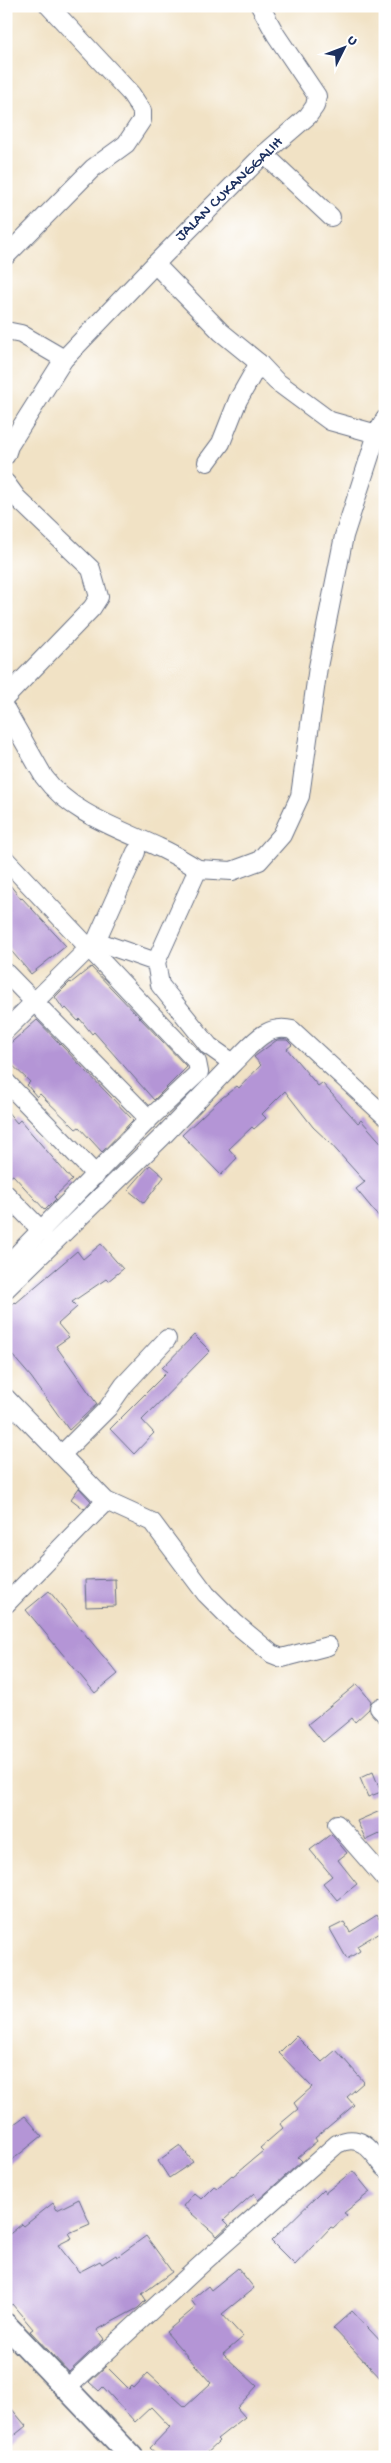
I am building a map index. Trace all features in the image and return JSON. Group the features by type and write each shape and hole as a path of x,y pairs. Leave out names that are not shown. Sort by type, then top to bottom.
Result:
{"street":[{"path":"6,256 93,168 126,144 142,120 142,111 131,94 49,6"},
{"name":"JALAN CUKANGGALIH","path":"6,455 9,446 64,359 264,154 308,116 315,106 317,96 260,6"},
{"path":"264,154 331,217"},
{"path":"6,710 51,787 72,804 198,869 232,872 259,860 282,835 300,796 318,667 344,536 381,427 330,421 276,382 259,363 221,332 155,264"},
{"path":"6,331 21,334 64,359"},
{"path":"207,462 221,443 238,400 259,363"},
{"path":"6,483 17,498 91,569 99,597 92,608 6,697"},
{"path":"6,1030 93,945 136,852"},
{"path":"6,860 93,945 190,1054 199,1067 192,1080 149,1119 6,1266"},
{"path":"198,869 156,962 160,985 209,1046 233,1063"},
{"path":"93,945 156,962"},
{"path":"6,973 149,1119"},
{"path":"6,1289 162,1137 265,1032 281,1027 292,1030 385,1116"},
{"path":"6,1082 96,1175"},
{"path":"6,1194 42,1230"},
{"path":"61,1456 108,1408 124,1385 167,1339"},
{"path":"6,1398 106,1501 152,1522 206,1594 236,1624 272,1654 282,1658 328,1646"},
{"path":"6,1604 106,1501"},
{"path":"337,1824 385,1879"},
{"path":"66,2389 206,2260 338,2144 347,2139 358,2140 374,2154 385,2168"},
{"path":"6,2325 132,2457"}],"building":[{"path":"6,880 21,899 66,946 31,974 6,945"},
{"path":"91,967 187,1067 154,1100 94,1032 92,1034 80,1019 78,1021 66,1008 64,1010 55,997 70,982"},
{"path":"37,1020 133,1120 102,1152 79,1127 76,1129 40,1094 37,1097 27,1085 30,1082 6,1059 6,1047"},
{"path":"277,1040 287,1040 292,1045 287,1049 318,1086 322,1083 358,1123 361,1120 385,1147 385,1224 356,1189 365,1182 313,1127 285,1091 262,1114 266,1118 254,1129 252,1127 229,1149 237,1158 221,1175 182,1135 218,1101 237,1086 239,1088 261,1065 254,1057"},
{"path":"6,1110 17,1123 20,1120 72,1180 54,1197 56,1199 45,1210 13,1175 6,1179"},
{"path":"150,1165 164,1177 144,1203 128,1190"},
{"path":"101,1244 123,1269 108,1281 106,1279 72,1302 77,1307 58,1324 69,1337 56,1346 97,1404 69,1430 31,1377 6,1348 6,1309 16,1303 77,1251 83,1259"},
{"path":"194,1335 210,1351 142,1420 154,1433 134,1454 110,1429 167,1372 162,1368"},
{"path":"79,1488 91,1501 84,1509 71,1499"},
{"path":"115,1579 116,1606 86,1607 85,1580"},
{"path":"49,1591 118,1674 95,1693 26,1610"},
{"path":"357,1684 371,1701 369,1709 355,1722 352,1718 323,1742 308,1724"},
{"path":"373,1772 381,1792 368,1797 360,1778"},
{"path":"380,1811 385,1820 385,1831 366,1840 357,1821"},
{"path":"331,1834 347,1853 338,1860 357,1884 337,1900 323,1883 332,1876 310,1850"},
{"path":"377,1915 385,1929 357,1946 360,1951 347,1959 330,1929 344,1922 350,1932"},
{"path":"296,2036 322,2062 336,2050 364,2082 347,2097 354,2105 315,2138 317,2141 298,2157 302,2161 258,2200 254,2193 224,2220 229,2225 217,2236 183,2206 194,2193 201,2199 214,2186 217,2188 263,2151 260,2148 283,2128 280,2124 298,2109 294,2103 312,2087 279,2053"},
{"path":"25,2116 42,2136 6,2165 6,2130"},
{"path":"180,2145 193,2162 169,2178 158,2161"},
{"path":"353,2171 370,2192 344,2213 347,2215 333,2228 331,2227 295,2265 271,2241 323,2190 325,2193"},
{"path":"79,2199 90,2224 69,2233 72,2238 58,2245 79,2272 100,2261 102,2264 116,2255 117,2257 146,2236 172,2272 142,2294 146,2300 138,2308 97,2330 104,2339 69,2372 30,2331 33,2329 12,2304 6,2309 6,2237 22,2224 24,2226 53,2203 57,2210"},
{"path":"238,2268 254,2288 222,2314 243,2337 223,2354 257,2386 237,2408 245,2417 217,2439 219,2441 202,2457 160,2457 150,2448 170,2427 151,2407 135,2422 103,2387 99,2391 89,2382 106,2366 129,2389 132,2386 134,2388 148,2373 185,2407 211,2383 166,2332 196,2307 191,2300 208,2286 211,2290"},
{"path":"352,2311 385,2346 385,2383 333,2328"},
{"path":"6,2402 26,2426 6,2442"}]}
